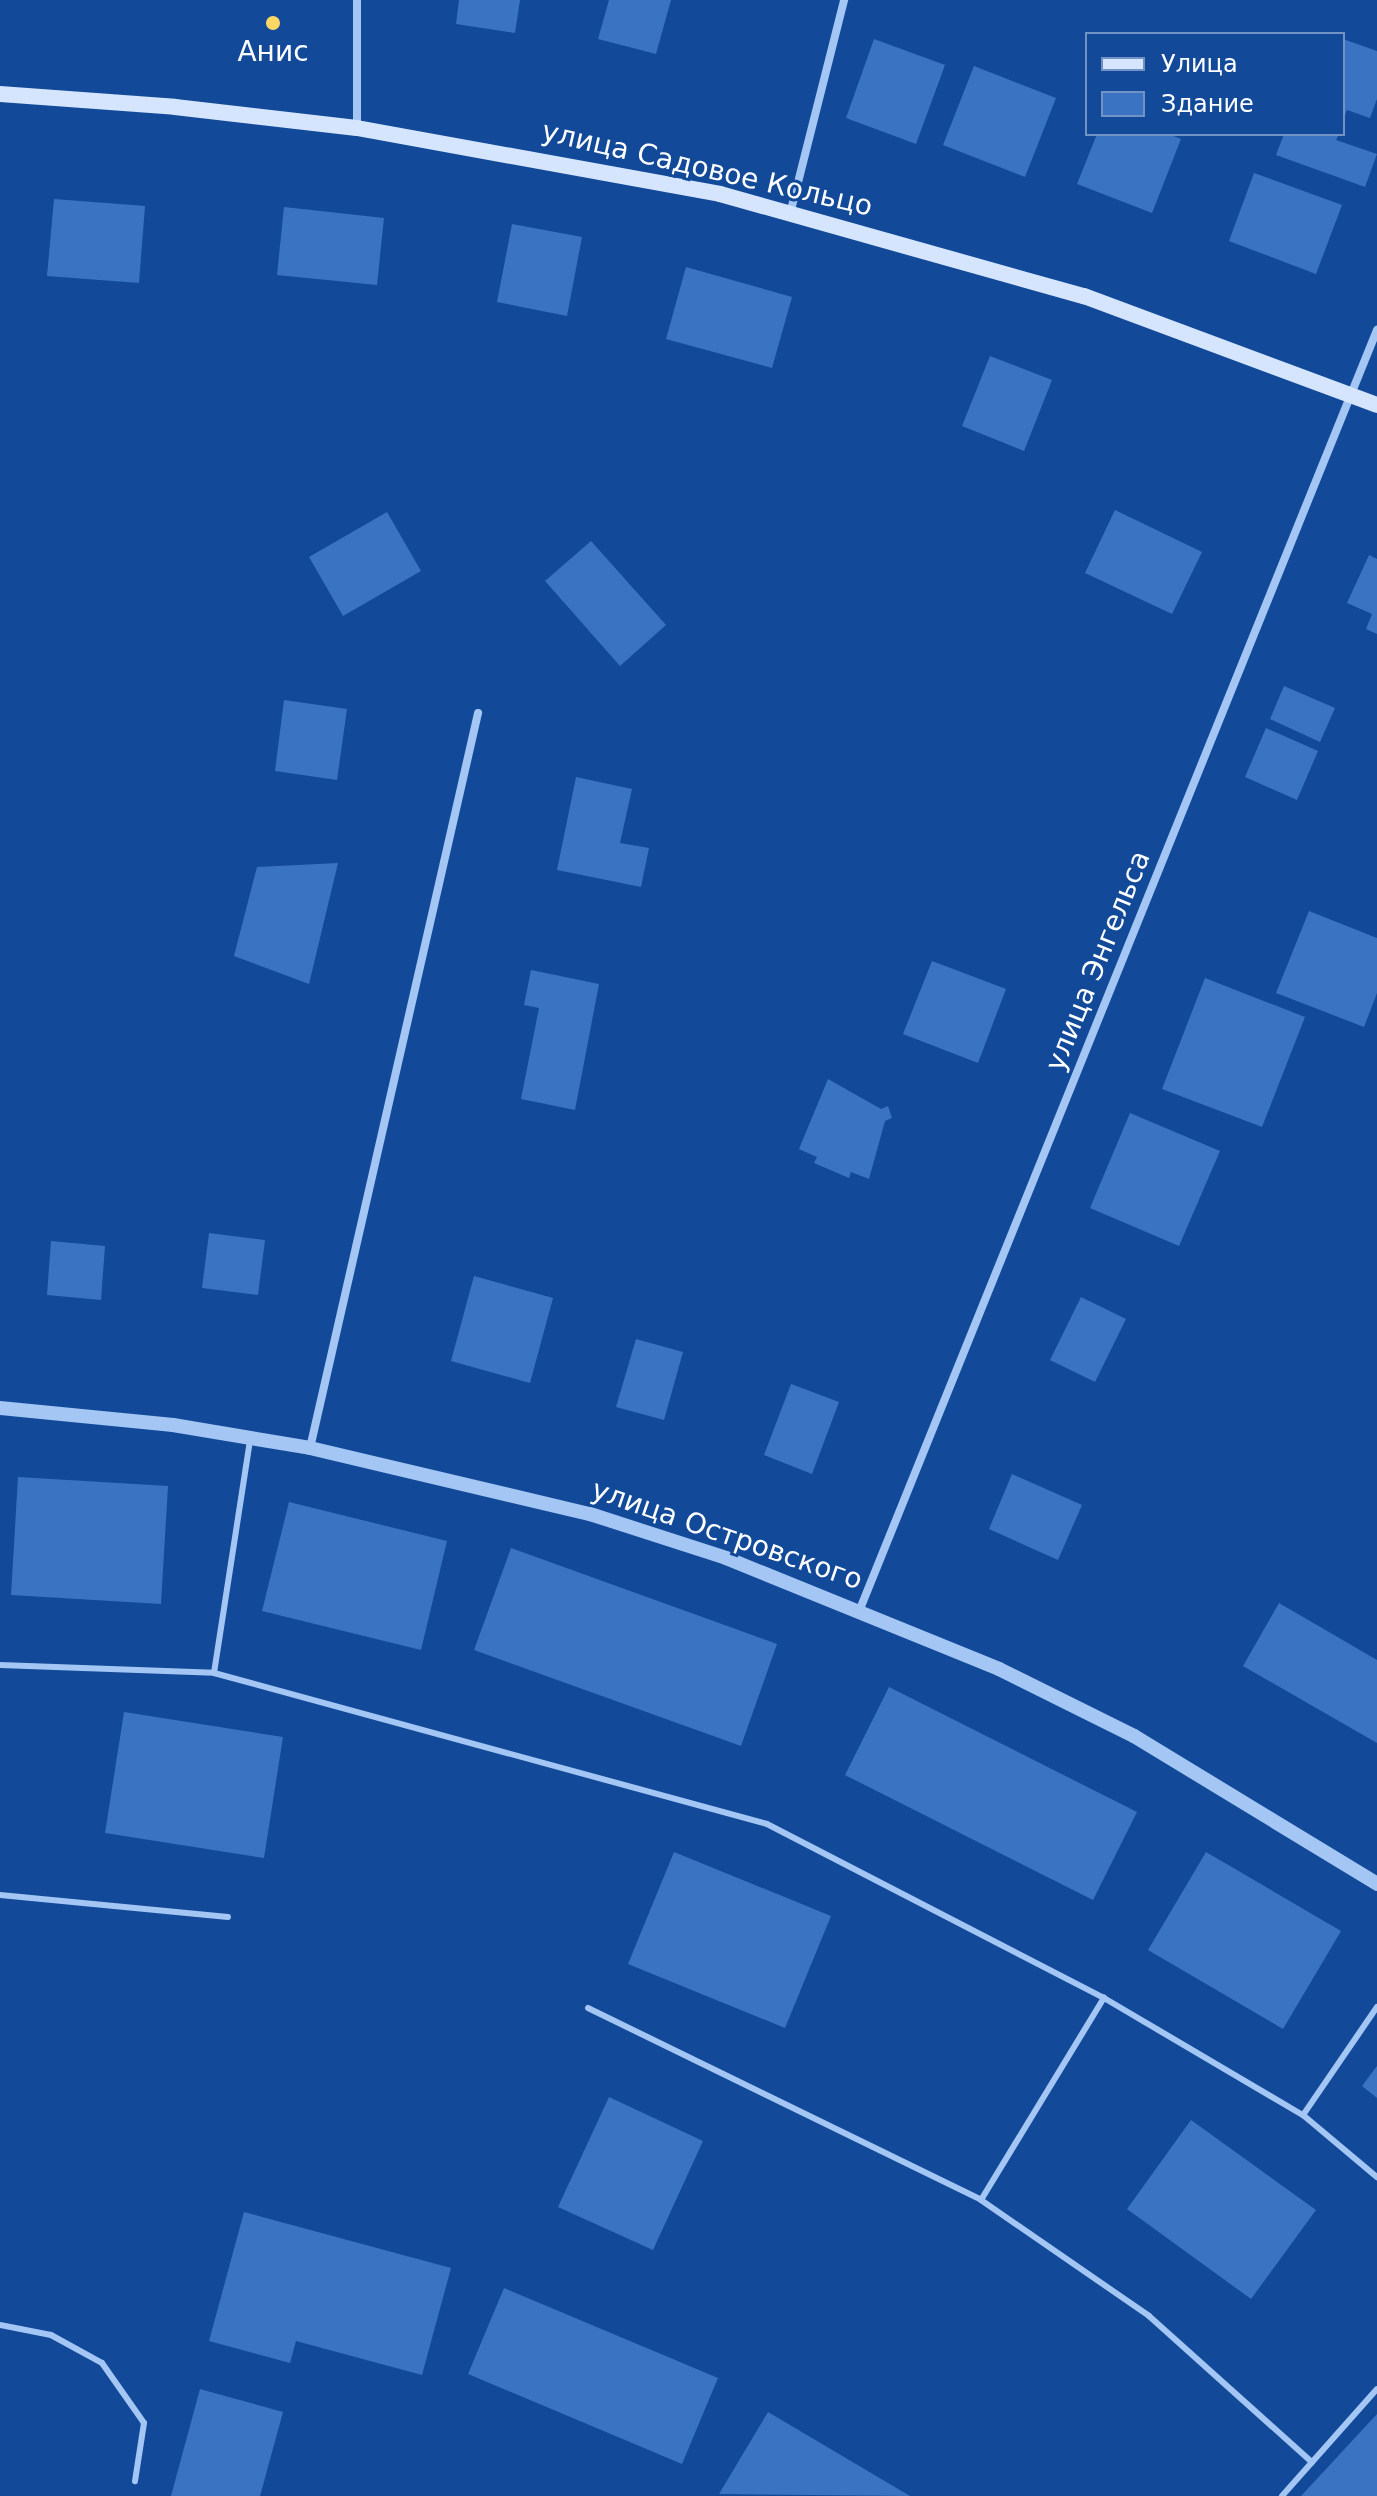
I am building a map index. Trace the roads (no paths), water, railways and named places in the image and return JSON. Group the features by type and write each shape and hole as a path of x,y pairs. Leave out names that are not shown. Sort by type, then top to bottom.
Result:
{"main road":[{"name":"улица Садовое Кольцо","path":"0,94 175,107 357,128 600,169 791,210 1084,296 1377,405"}],"street":[{"path":"357,0 357,128"},
{"path":"791,210 844,0"},
{"name":"улица Энгельса","path":"860,1609 1377,330"},
{"path":"310,1448 478,713"},
{"name":"улица Островского","path":"0,1408 310,1448 590,1514 860,1609 999,1669 1134,1736 1377,1884"}],"lane":[{"path":"214,1673 250,1438"},
{"path":"0,1665 214,1673 767,1824 1104,1998 1303,2115 1377,2177"},
{"path":"0,1895 228,1917"},
{"path":"981,2200 1104,1998"},
{"path":"1303,2115 1377,2007"},
{"path":"588,2008 981,2200 1149,2316 1312,2462"},
{"path":"0,2325 51,2335 102,2363 144,2423 135,2481"},
{"path":"1282,2496 1377,2389"}],"place":[{"name":"Анис","path":"273,23"}]}
